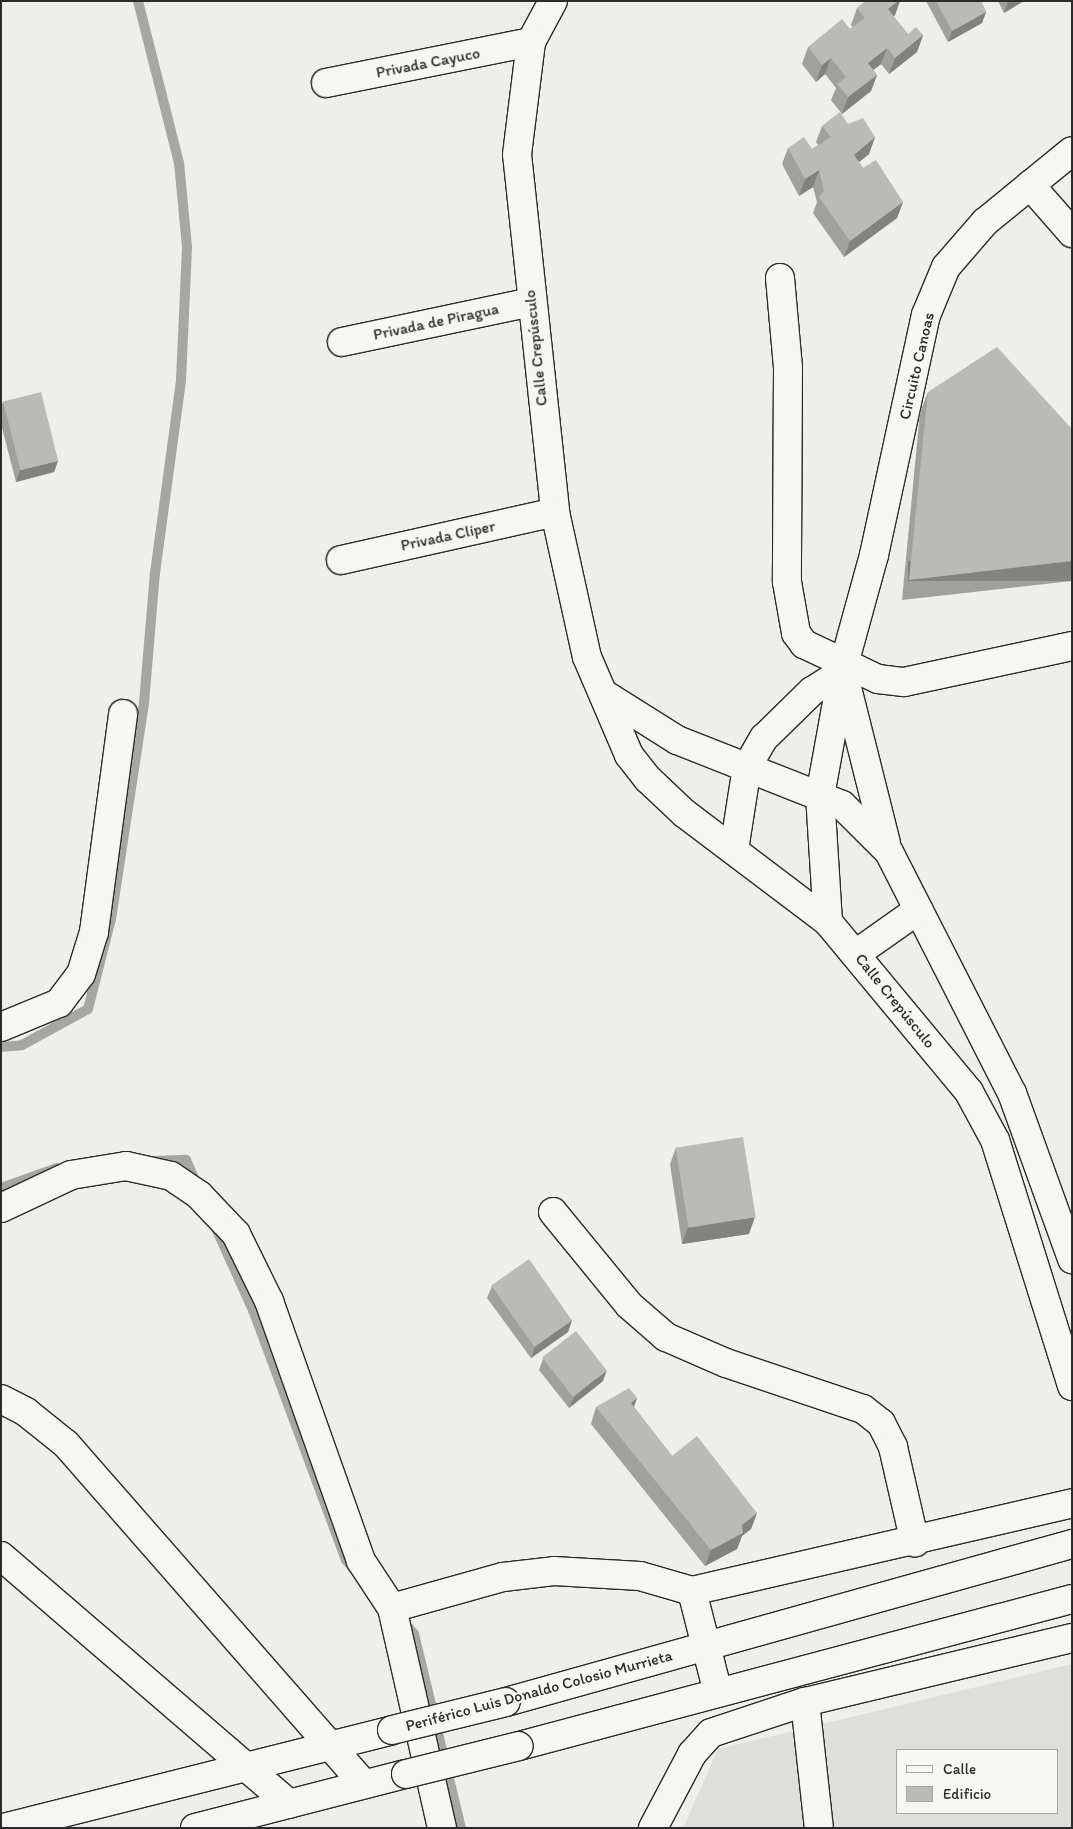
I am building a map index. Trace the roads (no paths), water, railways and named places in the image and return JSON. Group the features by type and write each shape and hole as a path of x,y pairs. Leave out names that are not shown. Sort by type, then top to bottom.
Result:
{"street":[{"name":"Calle Crepúsculo","path":"553,1 531,42 517,154 531,302 555,512 576,618 604,694 629,755 648,779 734,850 828,922 857,953 969,1092 995,1140 1072,1386"},
{"name":"Privada Cayuco","path":"326,83 531,42"},
{"name":"Circuito Canoas","path":"828,922 820,796 843,668 874,555 926,314 946,267 985,222 1072,151"},
{"path":"1030,185 1072,232"},
{"path":"780,278 788,368 787,582 796,633 804,644 843,668 878,678 904,682 1072,646"},
{"name":"Privada de Piragua","path":"342,342 531,302"},
{"name":"Privada Clíper","path":"341,560 555,512"},
{"path":"734,850 746,767 764,738 802,699 843,668"},
{"path":"843,668 889,852 1012,1093 1072,1259"},
{"path":"604,694 677,740 820,796 853,813 889,852"},
{"path":"1,1027 35,1016 59,1003 81,974 94,932 123,714"},
{"path":"857,953 918,910"},
{"path":"1,1208 71,1175 126,1166 170,1176 199,1195 236,1234 270,1301 361,1562 392,1608 442,1828"},
{"path":"553,1212 623,1299 666,1337 726,1363 863,1409 880,1423 893,1447 915,1543"},
{"path":"1,1399 26,1412 66,1444 364,1784"},
{"path":"392,1608 503,1577 554,1571 640,1576 692,1592 915,1543 1072,1503"},
{"name":"Periférico Luis Donaldo Colosio Murrieta","path":"3,1828 506,1702 1072,1544"},
{"path":"1,1556 250,1766 289,1804"},
{"path":"692,1592 718,1693"},
{"path":"195,1828 519,1746 1072,1600"},
{"path":"653,1828 692,1754 712,1733 805,1702 1072,1638"},
{"path":"805,1702 815,1826"}],"waterway":[{"path":"1,1047 22,1045 88,1009 111,919 144,703 155,573 181,380 187,247 179,163 138,1"},
{"path":"153,1161 186,1160 197,1185"},
{"path":"1,1188 57,1168"},
{"path":"215,1226 253,1310 346,1560 355,1570"},
{"path":"403,1621 414,1634 461,1828"}]}
